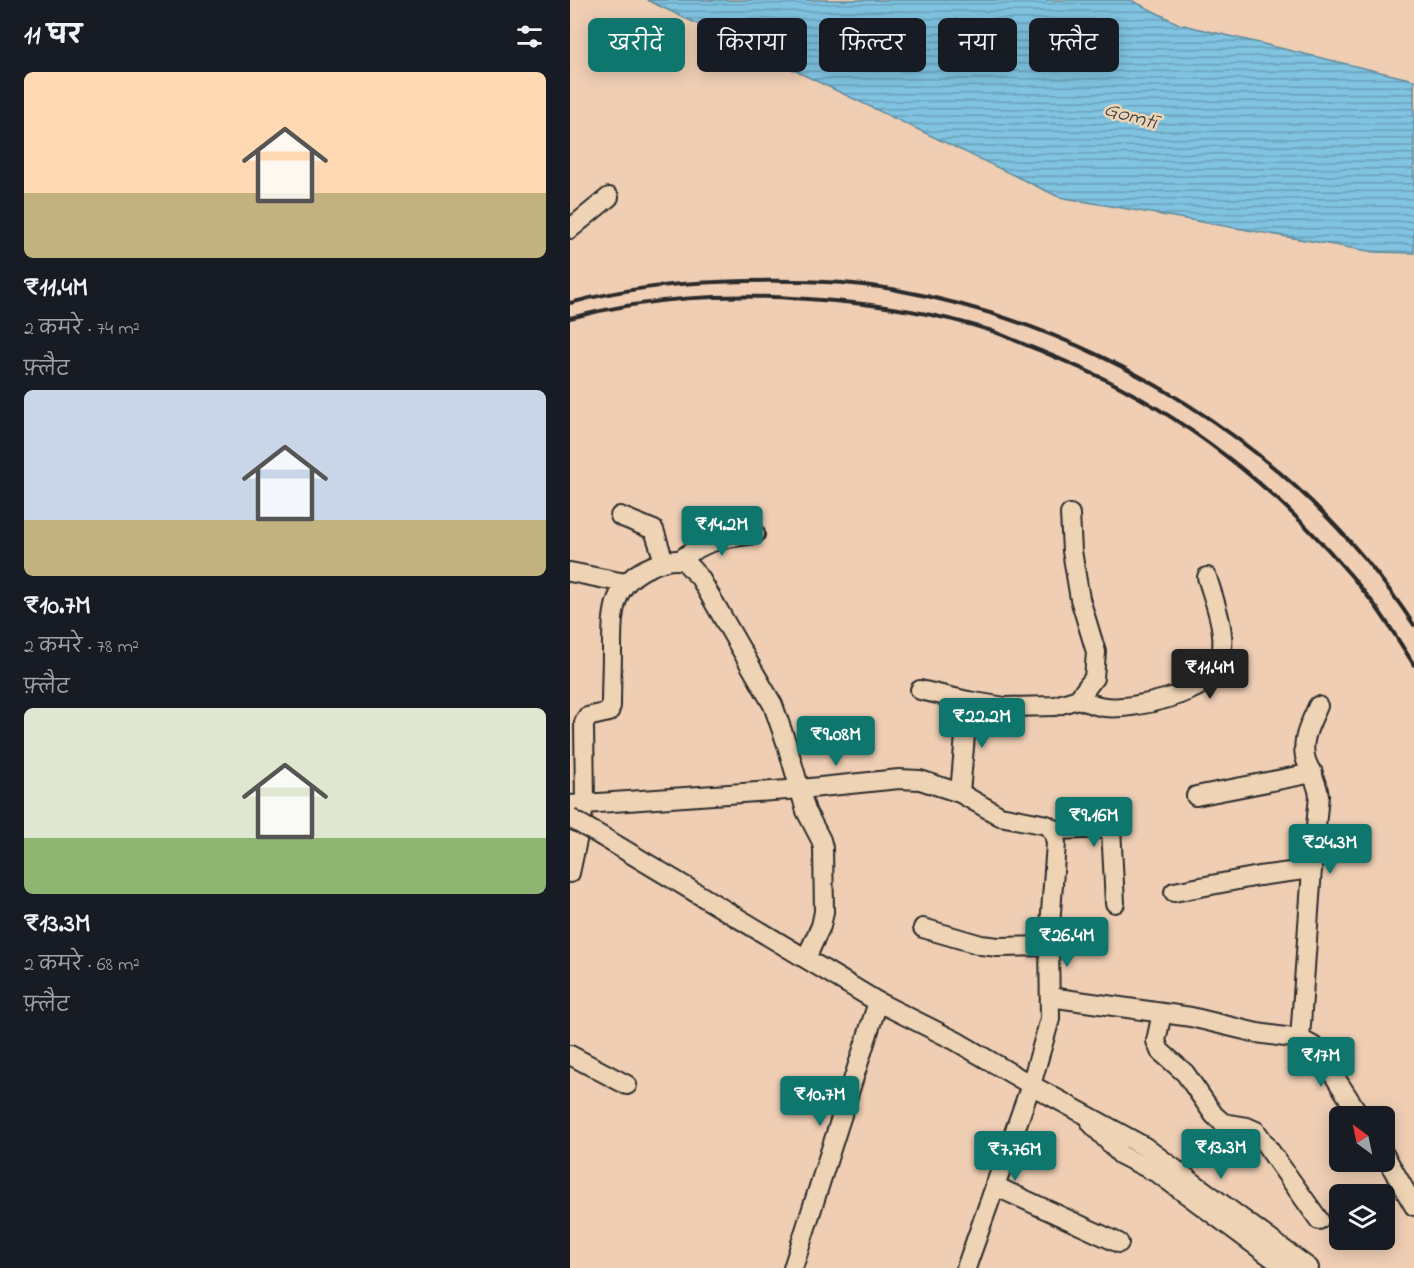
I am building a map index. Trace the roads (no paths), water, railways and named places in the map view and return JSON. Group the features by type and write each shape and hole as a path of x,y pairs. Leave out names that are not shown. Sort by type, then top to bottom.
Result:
{"street":[{"path":"570,229 609,197"},
{"path":"1070,514 1072,551 1080,599 1096,652 1094,678 1078,699"},
{"path":"620,516 654,530 672,561 688,565 700,578 773,705 806,811 823,848 824,912 821,926 806,958"},
{"path":"570,873 584,723 587,717 609,712 611,706 612,621 616,599 626,583 636,574 672,561 705,543 720,538 755,534"},
{"path":"570,572 626,583"},
{"path":"920,690 1005,707 1054,706 1078,699 1104,707 1126,707 1151,703 1198,686 1211,678 1218,666 1222,639 1219,617 1207,577"},
{"path":"960,792 968,701"},
{"path":"1300,1039 1319,795 1313,773 1306,760 1305,740 1318,706"},
{"path":"1196,796 1313,773"},
{"path":"578,804 801,789 899,779 920,780 960,792 1000,816 1047,825 1053,830 1111,828 1115,903"},
{"path":"570,818 878,1002 956,1041 1145,1147 1309,1268"},
{"path":"966,1268 1031,1085 1050,1020 1049,946 1056,843 1051,828"},
{"path":"1174,892 1259,876 1312,869"},
{"path":"923,928 981,945 1049,946"},
{"path":"1050,997 1191,1017 1257,1034 1300,1039 1313,1046 1320,1054 1354,1106"},
{"path":"795,1268 878,1002"},
{"path":"1162,1013 1156,1041 1160,1051 1185,1073 1214,1115 1223,1124 1247,1127 1256,1131 1319,1220"},
{"path":"570,1055 627,1085"},
{"path":"1087,1115 1090,1122 1121,1155 1159,1174 1286,1268"},
{"path":"1394,1172 1414,1206"},
{"path":"995,1186 1119,1243"}],"water":[{"name":"Gomtī","path":"647,0 1131,0 1179,24 1414,80 1414,253 1374,252 1059,197 798,72 807,72 807,18 697,18 697,24"}],"railway":[{"path":"570,303 636,289 680,284 764,281 838,283 892,289 970,307 1045,332 1118,365 1187,404 1252,450 1312,502 1366,561 1414,625"},
{"path":"570,318 659,301 747,296 808,299 901,309 992,331 1122,388 1192,431 1226,456 1290,511 1348,572 1379,611 1414,665"}]}
